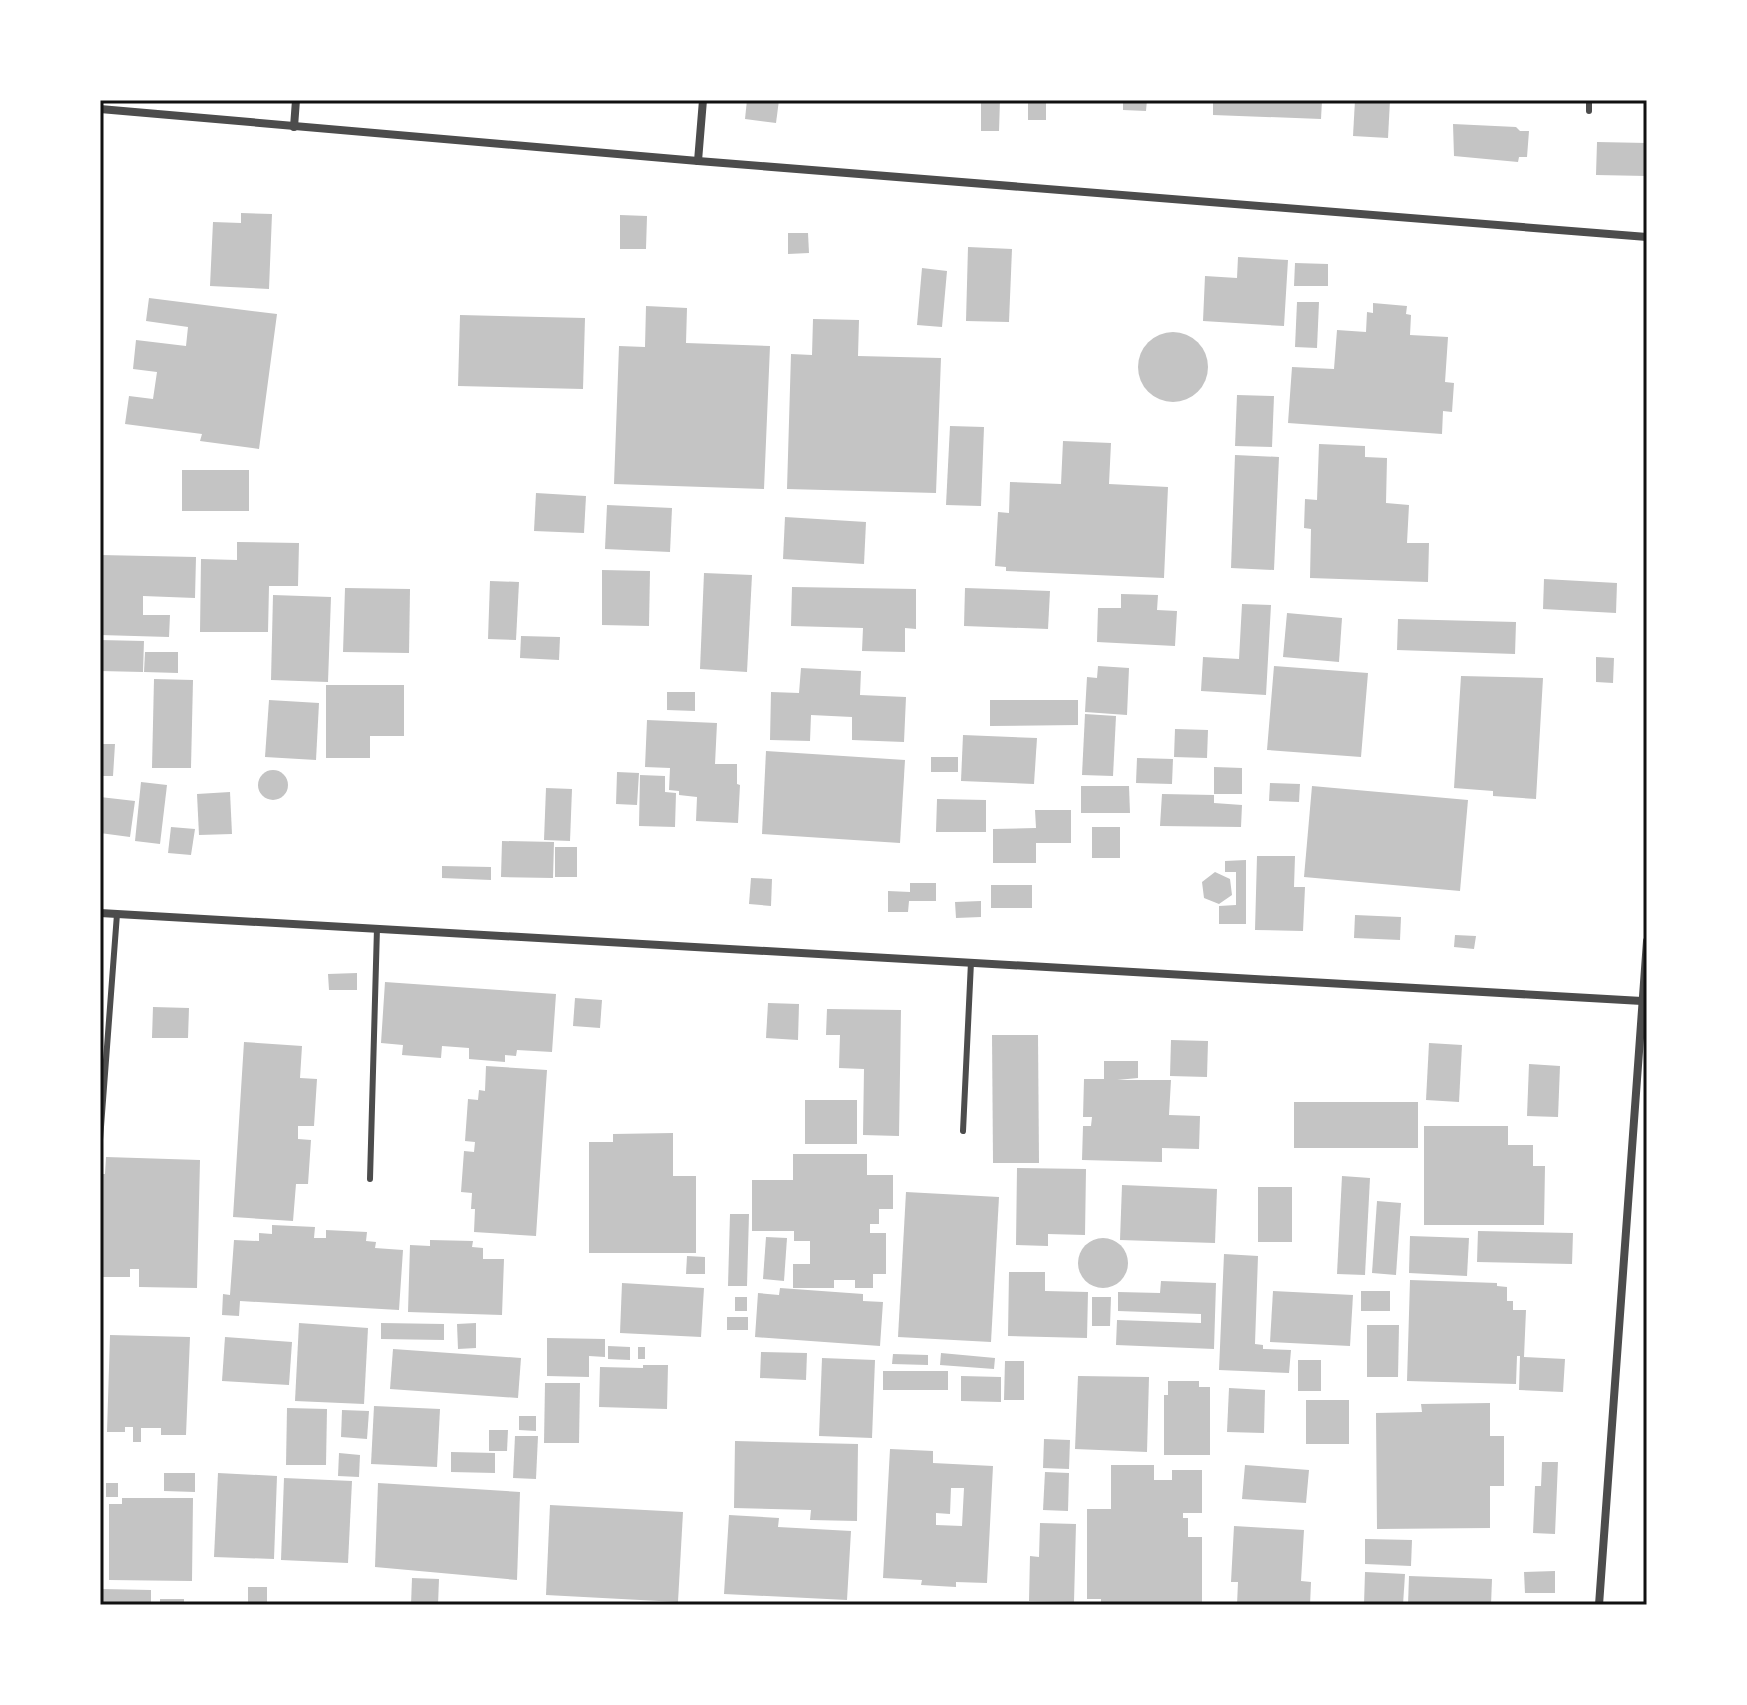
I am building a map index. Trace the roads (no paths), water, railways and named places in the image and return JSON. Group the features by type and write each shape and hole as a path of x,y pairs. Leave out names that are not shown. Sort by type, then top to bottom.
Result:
{"street":[{"path":"294,127 296,100"},
{"path":"698,161 703,100"},
{"path":"100,109 698,161 1647,237"},
{"path":"100,913 1642,1001"},
{"path":"1599,1605 1647,941"}],"lane":[{"path":"1589,100 1589,111"},
{"path":"100,1140 117,914"},
{"path":"370,1179 377,928"},
{"path":"963,1131 971,962"}]}
